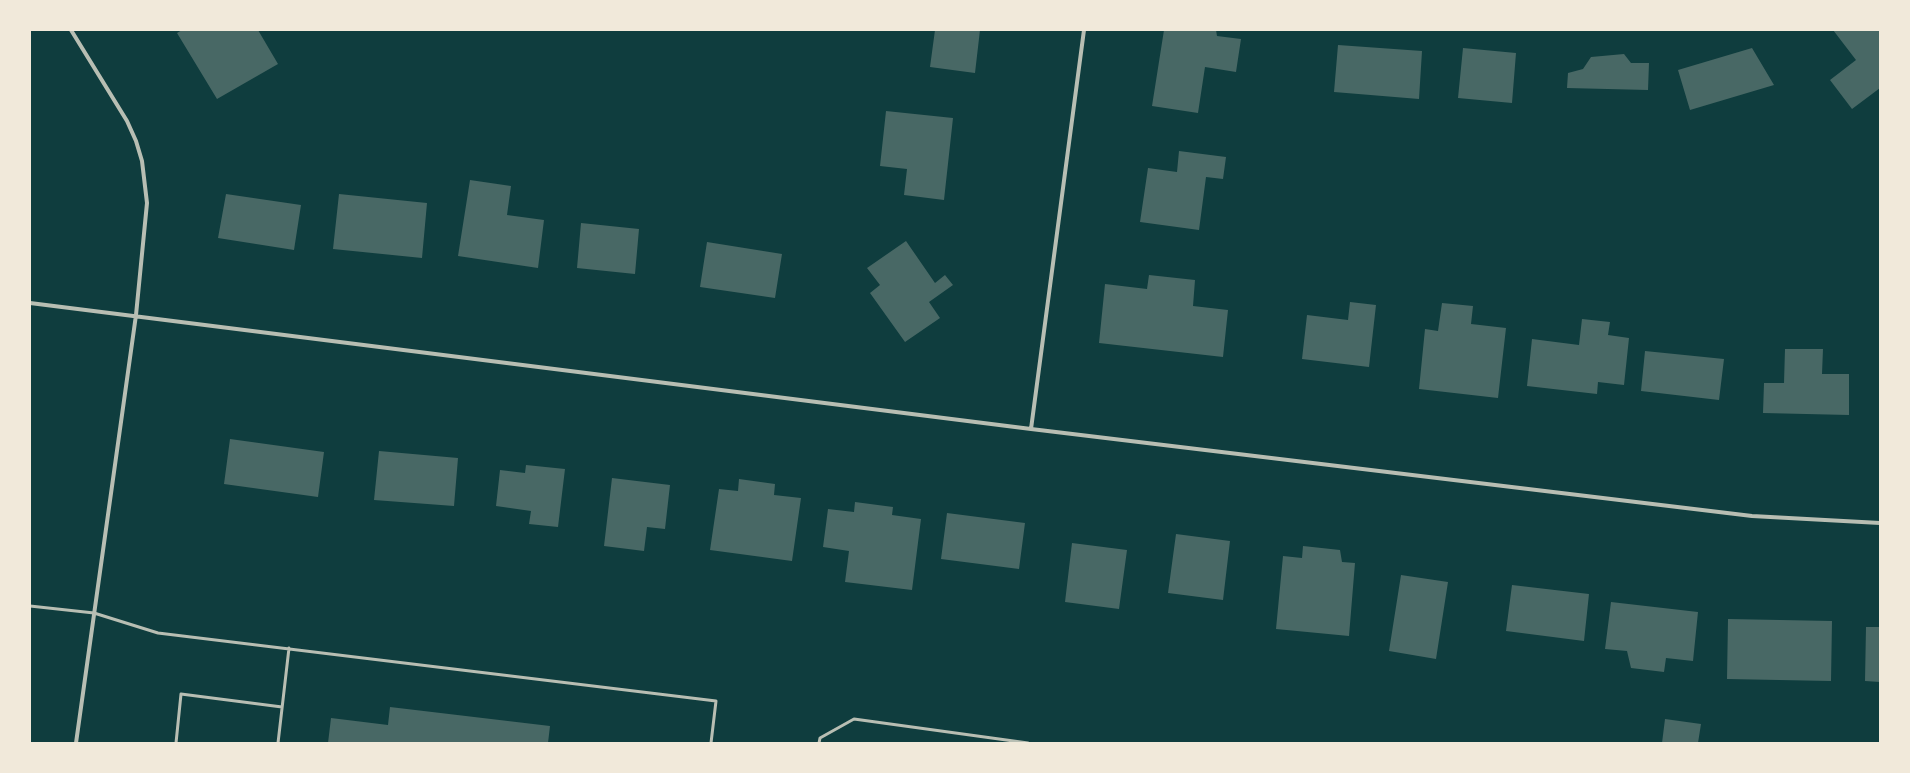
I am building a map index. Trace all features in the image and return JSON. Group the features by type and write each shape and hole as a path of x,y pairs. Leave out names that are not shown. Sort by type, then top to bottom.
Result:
{"street":[{"path":"71,30 127,122 136,141 142,161 147,203 136,315 76,743"},
{"path":"1031,429 1084,30"},
{"path":"30,303 136,315 1031,429 1752,516 1880,523"}],"lane":[{"path":"30,606 94,613 158,633 716,700 711,743"},
{"path":"278,743 289,648"},
{"path":"176,743 181,694 282,707"},
{"path":"819,743 820,738 854,719 1028,743"}],"building":[{"path":"182,30 258,30 278,64 217,99 177,33"},
{"path":"935,30 980,30 975,73 930,67"},
{"path":"1164,30 1216,30 1217,36 1241,39 1236,72 1205,67 1198,113 1152,106"},
{"path":"1833,30 1880,30 1880,88 1852,109 1830,80 1856,60"},
{"path":"1338,45 1422,51 1419,99 1334,92"},
{"path":"1463,48 1516,53 1512,103 1458,98"},
{"path":"1752,48 1774,85 1690,110 1678,70"},
{"path":"1624,54 1631,63 1649,63 1648,90 1567,88 1568,73 1583,69 1591,57"},
{"path":"886,111 953,118 944,200 904,195 907,169 880,166"},
{"path":"1179,151 1226,157 1223,179 1206,177 1199,230 1140,222 1148,168 1177,172"},
{"path":"470,180 511,186 507,215 544,220 538,268 458,256"},
{"path":"226,194 301,205 294,250 218,238"},
{"path":"339,194 427,203 422,258 333,249"},
{"path":"581,223 639,229 635,274 577,268"},
{"path":"906,241 935,283 945,275 953,285 929,302 940,318 905,342 870,293 880,285 867,268"},
{"path":"707,242 782,254 775,298 700,287"},
{"path":"1149,275 1195,280 1193,306 1228,310 1223,357 1099,343 1105,284 1147,289"},
{"path":"1350,302 1376,305 1369,367 1302,359 1307,315 1348,320"},
{"path":"1442,303 1473,306 1471,324 1506,328 1498,398 1419,389 1425,329 1438,331"},
{"path":"1582,319 1610,322 1608,335 1629,338 1624,385 1598,382 1597,394 1527,386 1532,339 1579,345"},
{"path":"1785,349 1823,349 1822,374 1849,374 1849,415 1763,413 1764,383 1784,383"},
{"path":"1645,351 1724,359 1719,400 1641,391"},
{"path":"230,439 324,452 318,497 224,484"},
{"path":"379,451 458,458 454,506 374,500"},
{"path":"526,465 565,469 558,527 529,524 531,511 496,506 500,470 525,473"},
{"path":"612,478 670,485 665,529 647,527 644,551 604,546"},
{"path":"739,479 775,484 774,495 801,498 792,561 710,550 719,489 738,491"},
{"path":"855,502 893,507 892,515 921,519 912,590 845,582 849,551 823,547 828,509 854,512"},
{"path":"947,513 1025,523 1019,569 941,559"},
{"path":"1176,534 1230,541 1223,600 1168,593"},
{"path":"1072,543 1127,550 1119,609 1065,602"},
{"path":"1303,546 1340,550 1342,562 1355,563 1349,636 1276,629 1283,556 1302,558"},
{"path":"1401,575 1448,582 1436,659 1389,651"},
{"path":"1512,585 1589,594 1584,641 1506,631"},
{"path":"1611,602 1698,612 1693,661 1666,658 1664,672 1631,668 1627,651 1605,649"},
{"path":"1728,619 1832,621 1831,681 1727,679"},
{"path":"1866,627 1880,627 1880,682 1865,681"},
{"path":"390,707 550,726 548,743 328,743 331,718 388,725"},
{"path":"1665,719 1701,724 1698,743 1662,743"}]}
